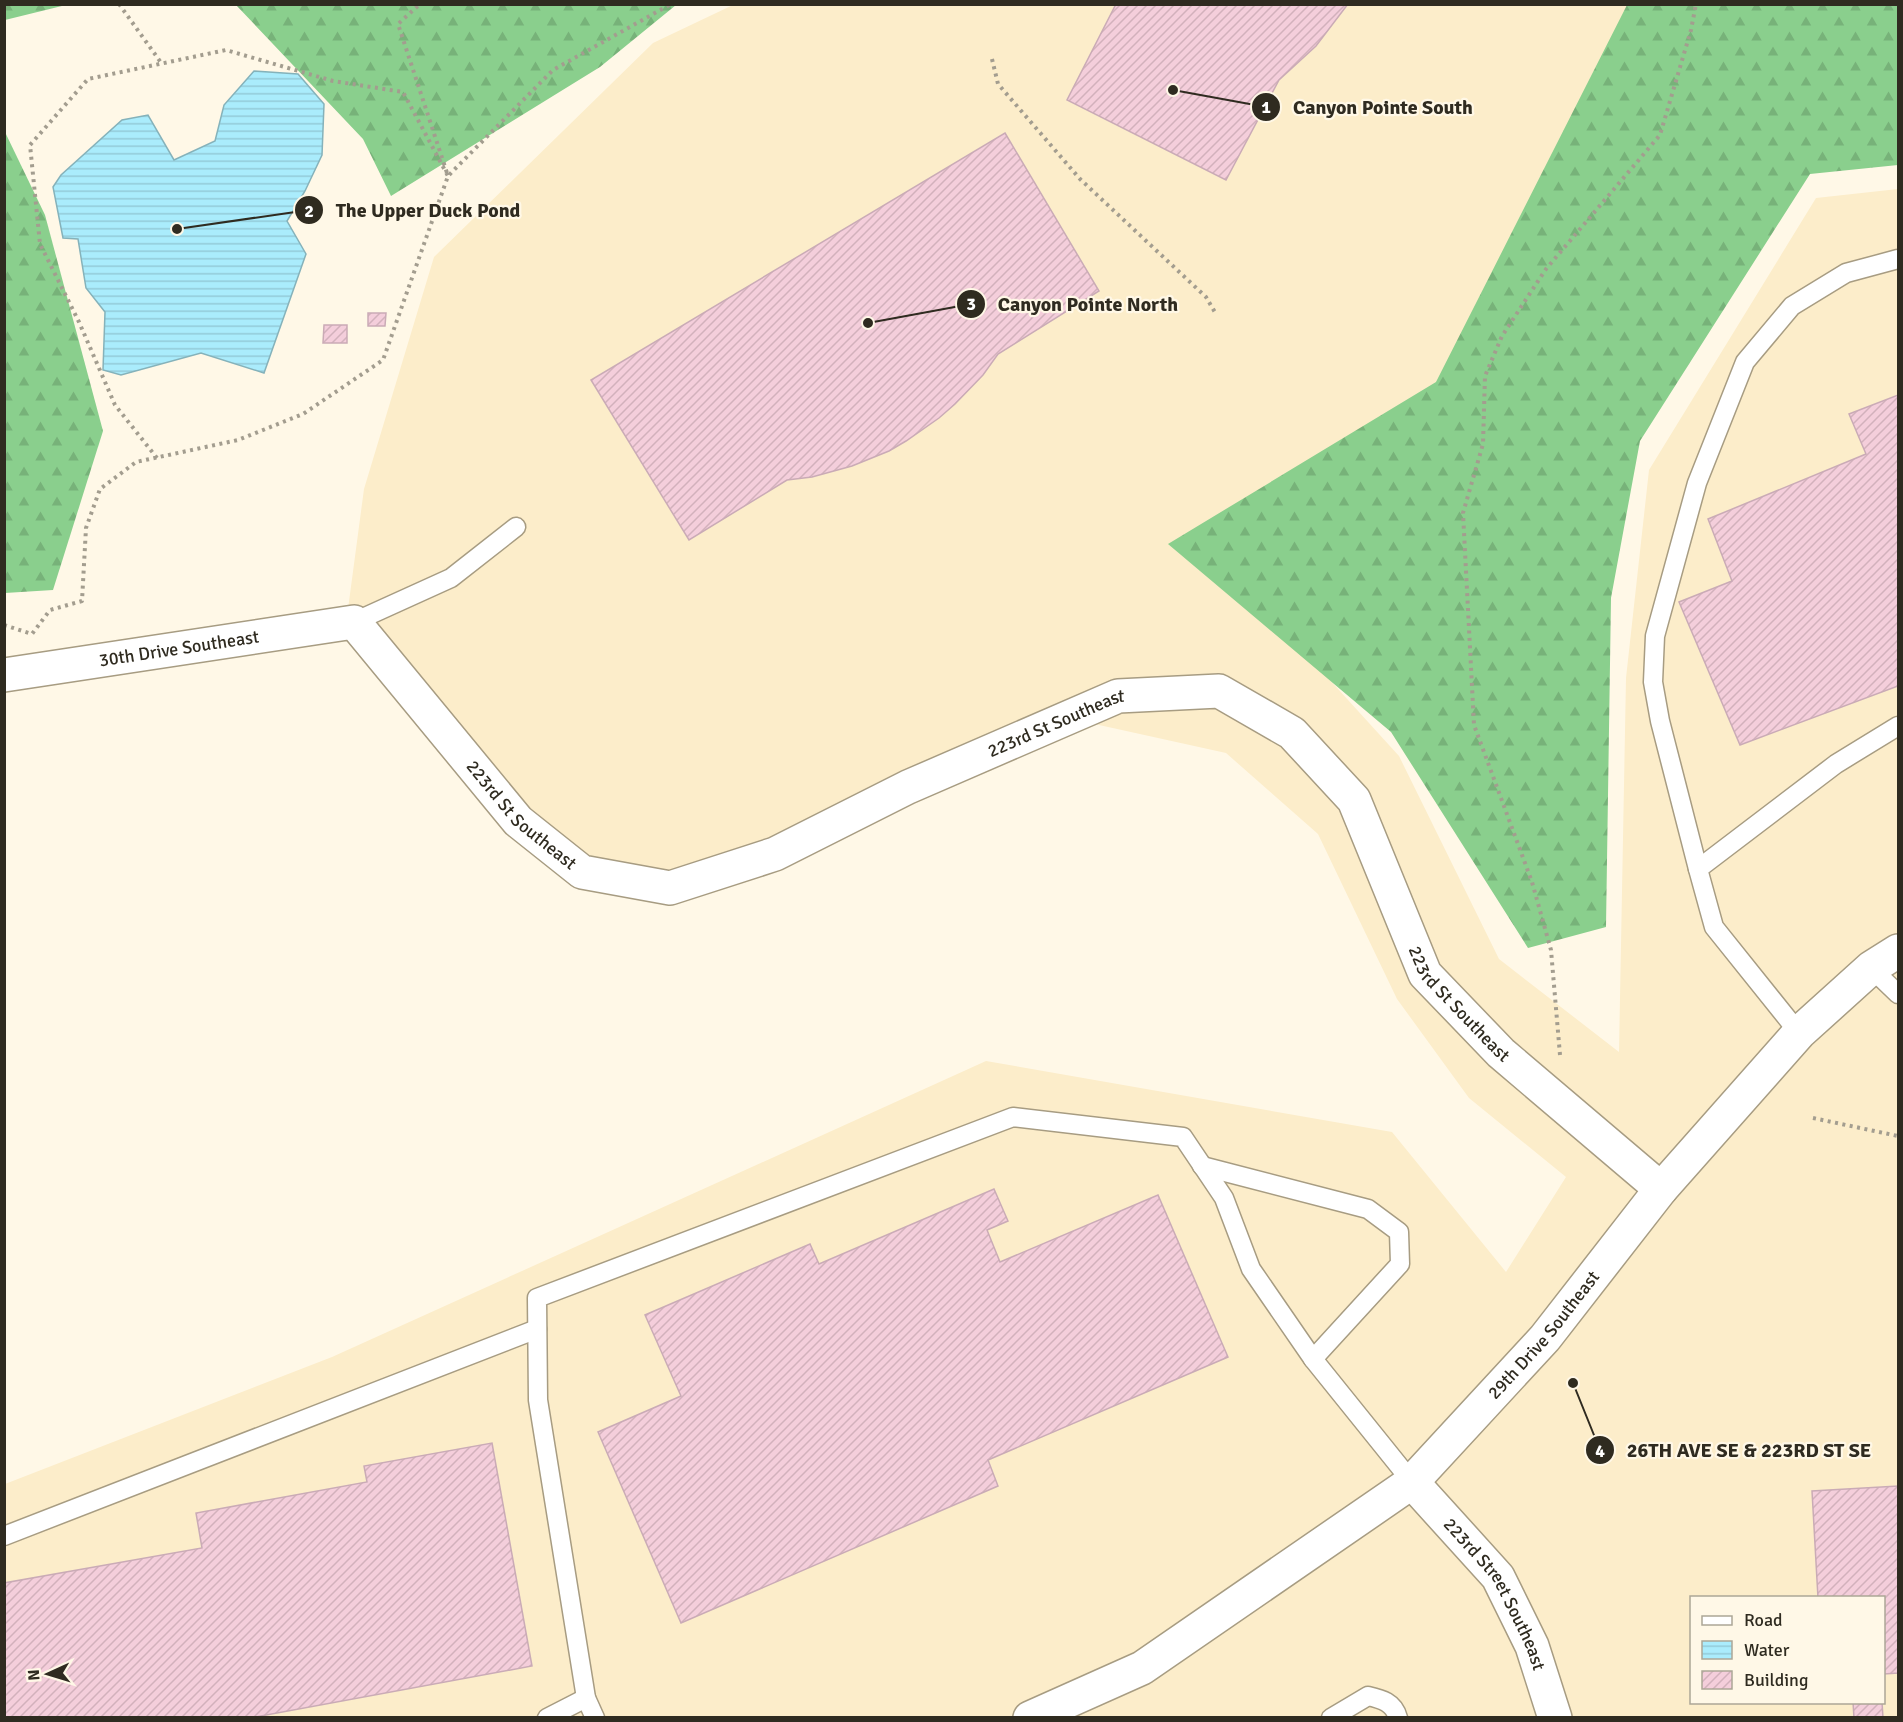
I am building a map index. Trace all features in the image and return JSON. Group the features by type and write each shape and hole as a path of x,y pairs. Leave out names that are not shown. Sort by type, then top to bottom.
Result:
{"street":[{"name":"30th Drive Southeast","path":"4,675 354,622"},
{"name":"223rd St Southeast","path":"354,622 518,821 582,872 670,888 776,854 908,787 1119,696 1220,691 1292,733 1354,800 1425,974 1501,1053 1660,1189"},
{"name":"29th Drive Southeast","path":"1030,1718 1142,1668 1413,1482 1545,1338 1660,1189 1799,1033 1871,968 1899,951"},
{"name":"223rd Street Southeast","path":"1413,1482 1498,1577 1532,1646 1556,1718"}],"lane":[{"path":"1799,1033 1714,927 1660,721 1653,682 1654,636 1697,483 1745,362 1792,306 1846,273 1899,259"},
{"path":"354,622 451,578 516,527"},
{"path":"1698,869 1836,764 1899,726"},
{"path":"1871,968 1899,994"},
{"path":"595,1718 586,1698 538,1400 537,1298 1013,1117 1183,1137 1224,1198 1251,1269 1313,1359 1413,1482"},
{"path":"1202,1166 1368,1209 1399,1232 1400,1264 1313,1359"},
{"path":"4,1536 537,1329"},
{"path":"1331,1718 1368,1696 1386,1700 1397,1713 1398,1718"},
{"path":"547,1718 586,1698"}],"path":[{"path":"119,4 162,64"},
{"path":"420,4 398,24 448,176"},
{"path":"4,625 32,634 50,610 82,601 86,528 100,489 136,462 238,440 303,414 383,360 448,176 553,70 671,4"},
{"path":"1561,1061 1551,950 1532,882 1474,724 1463,513 1483,444 1485,376 1502,336 1546,269 1660,135 1691,30 1696,4"},
{"path":"157,458 115,405 79,322 40,244 30,145 88,79 226,50 333,81 403,92 448,176"},
{"path":"992,60 998,84 1080,179 1206,297 1216,314"},
{"path":"1813,1118 1899,1136"}],"shaded area":[{"path":"735,4 1640,5 1449,403 1195,532 1399,756 1499,959 1619,1052 1626,678 1649,470 1816,198 1898,189 1898,1717 5,1718 5,1484 332,1357 986,1061 1392,1132 1506,1272 1566,1177 1469,1098 1397,999 1318,834 1226,753 1090,723 674,890 583,869 346,624 364,489 434,257 653,43"}],"green space":[{"path":"5,4 66,4 66,5 5,20"},
{"path":"236,5 676,5 600,67 391,196 363,139"},
{"path":"1627,5 1898,5 1898,165 1810,174 1640,441 1611,598 1606,927 1528,948 1391,732 1168,544 1436,382"},
{"path":"4,130 45,215 103,431 53,590 5,593"}],"water":[{"path":"254,71 298,74 324,104 322,155 305,191 287,221 306,254 264,373 201,353 121,375 103,370 105,312 86,288 78,239 63,238 53,187 61,175 122,120 148,115 174,160 215,141 224,105"}],"building":[{"path":"1116,4 1348,4 1316,46 1279,80 1226,180 1067,100"},
{"path":"1005,133 1099,291 998,354 983,375 955,404 906,441 889,451 852,466 812,477 787,480 689,540 591,380"},
{"path":"368,313 386,313 385,326 368,326"},
{"path":"324,325 347,325 347,343 323,343"},
{"path":"1898,395 1898,686 1740,745 1679,602 1732,581 1708,519 1866,454 1849,414"},
{"path":"994,1189 1008,1221 987,1230 1000,1262 1158,1195 1228,1357 988,1460 998,1486 681,1623 598,1432 681,1396 645,1315 810,1244 819,1264"},
{"path":"492,1443 532,1666 250,1718 4,1718 4,1583 202,1548 196,1513 367,1482 364,1466"},
{"path":"1898,1486 1898,1673 1885,1674 1885,1596 1818,1596 1812,1491"},
{"path":"1853,1704 1882,1704 1883,1718 1854,1718"}],"place":[{"name":"Canyon Pointe South","path":"1173,90"},
{"name":"The Upper Duck Pond","path":"177,229"},
{"name":"Canyon Pointe North","path":"868,323"},
{"name":"26TH AVE SE & 223RD ST SE","path":"1573,1383"}]}
